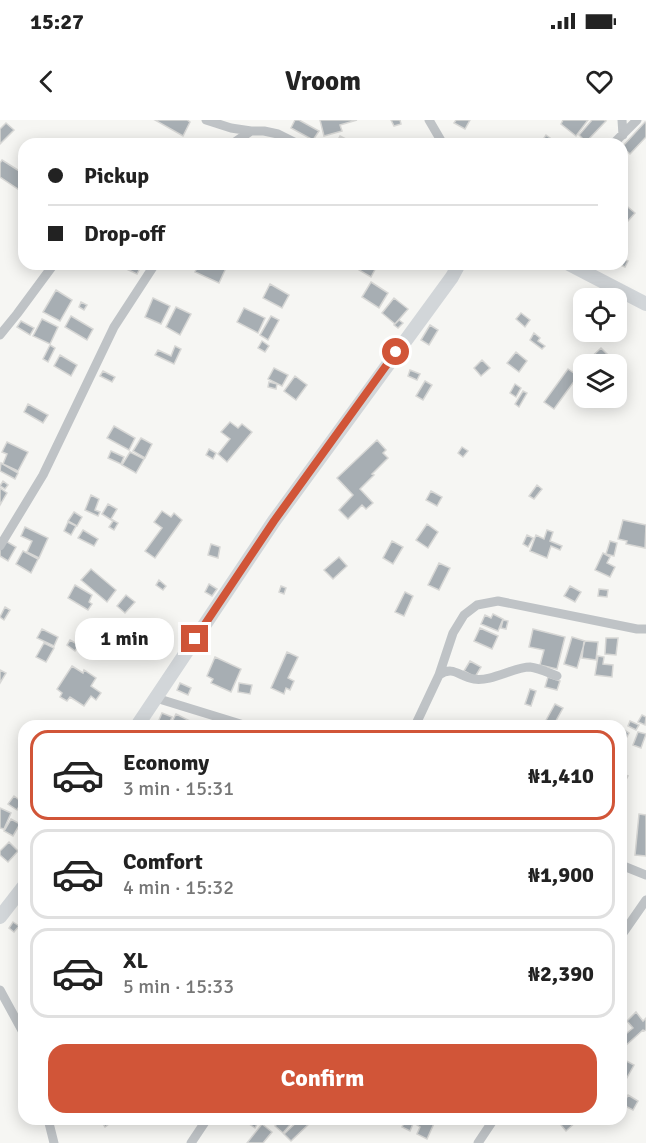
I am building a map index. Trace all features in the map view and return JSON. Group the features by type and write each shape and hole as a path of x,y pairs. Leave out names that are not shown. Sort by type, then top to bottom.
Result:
{"street":[{"path":"206,120 231,128 264,131 286,138"},
{"path":"429,120 440,138"},
{"path":"621,120 623,135"},
{"path":"620,138 637,120"},
{"path":"241,138 251,131"},
{"path":"0,335 50,270"},
{"path":"0,546 43,475 114,327 151,270"},
{"path":"141,720 274,521 456,270"},
{"path":"581,270 646,304"},
{"path":"419,720 439,675 453,633 464,615 477,605 498,600 646,629"},
{"path":"439,675 444,671 452,670 475,680 529,667 557,676"},
{"path":"156,698 228,720"},
{"path":"627,867 646,875"},
{"path":"0,917 18,894"},
{"path":"627,927 646,900"},
{"path":"0,990 18,1023"},
{"path":"50,1125 54,1143"},
{"path":"191,1143 203,1125"},
{"path":"478,1143 490,1125"}],"building":[{"path":"155,120 187,120 190,122 183,136"},
{"path":"295,120 299,120 319,131 314,138 309,138 291,128"},
{"path":"320,120 357,120 340,125 342,131 324,136"},
{"path":"391,120 400,120 401,124 394,126"},
{"path":"456,120 470,120 465,129 454,123"},
{"path":"563,120 588,120 576,136 561,124"},
{"path":"592,120 606,121 590,138 582,138 579,135"},
{"path":"645,122 646,137 630,154 628,140"},
{"path":"6,123 14,130 0,144 0,129"},
{"path":"2,160 18,170 18,189 0,177"},
{"path":"628,207 635,213 628,221"},
{"path":"196,270 225,270 219,283 195,272"},
{"path":"359,270 375,270 371,277"},
{"path":"371,282 388,293 379,308 362,297"},
{"path":"270,284 289,295 282,308 263,298"},
{"path":"56,290 72,300 60,321 43,312"},
{"path":"153,298 170,306 161,324 145,317"},
{"path":"394,298 408,309 395,324 382,313"},
{"path":"81,302 87,305 84,310 79,307"},
{"path":"176,307 191,314 180,335 166,327"},
{"path":"244,308 265,318 258,333 237,322"},
{"path":"521,313 530,320 525,327 516,319"},
{"path":"71,316 93,329 87,340 65,327"},
{"path":"271,316 279,320 268,340 260,335"},
{"path":"42,319 58,327 50,344 33,336"},
{"path":"399,320 403,323 398,328 394,325"},
{"path":"21,321 34,328 30,335 17,327"},
{"path":"430,325 438,330 429,345 421,340"},
{"path":"534,333 540,338 538,341 545,346 542,349 530,340"},
{"path":"262,341 269,346 265,352 258,348"},
{"path":"50,345 55,348 48,362 43,359"},
{"path":"175,346 181,349 174,364 155,355 158,350 171,356"},
{"path":"601,348 607,354 595,354"},
{"path":"516,352 527,361 519,372 507,363"},
{"path":"60,355 77,365 71,376 54,366"},
{"path":"482,360 490,368 481,376 474,368"},
{"path":"274,368 288,375 282,386 268,379"},
{"path":"568,369 573,372 573,383 554,409 544,402"},
{"path":"410,370 420,374 417,380 408,376"},
{"path":"103,371 115,377 112,382 100,376"},
{"path":"295,376 307,385 296,400 284,391"},
{"path":"425,381 432,385 423,400 416,396"},
{"path":"269,382 277,384 276,389 268,387"},
{"path":"515,384 521,388 516,397 510,393"},
{"path":"523,391 527,393 519,407 515,404"},
{"path":"28,404 48,415 43,423 24,412"},
{"path":"230,422 238,428 242,424 252,432 227,462 218,454 230,439 221,432"},
{"path":"114,426 135,438 129,450 107,438"},
{"path":"141,438 152,444 145,458 133,451"},
{"path":"377,440 386,450 383,453 388,458 360,489 373,503 366,509 362,505 348,519 339,510 353,495 337,478"},
{"path":"7,442 28,452 18,471 3,464 7,454 2,452"},
{"path":"462,447 468,451 463,457 458,453"},
{"path":"209,449 216,453 213,459 206,455"},
{"path":"111,451 124,457 121,464 108,458"},
{"path":"130,452 144,459 136,473 122,465"},
{"path":"1,463 18,473 15,479 0,471"},
{"path":"3,481 8,485 5,489 0,486"},
{"path":"537,485 542,489 534,499 529,496"},
{"path":"0,488 7,493 0,505"},
{"path":"431,491 442,497 437,506 426,500"},
{"path":"91,495 99,499 95,510 100,512 98,516 85,510"},
{"path":"108,504 117,509 111,519 118,523 114,530 109,527 113,521 102,514"},
{"path":"162,511 171,517 174,513 182,520 155,558 145,551 162,528 154,522"},
{"path":"74,512 82,517 77,526 68,521"},
{"path":"623,520 646,525 645,548 626,544 627,541 618,539"},
{"path":"68,522 76,526 71,535 64,531"},
{"path":"427,524 438,532 428,548 416,540"},
{"path":"25,527 48,538 39,558 27,552 32,541 21,536"},
{"path":"83,530 98,539 94,546 78,538"},
{"path":"547,530 553,532 550,541 562,546 560,550 551,546 547,558 530,551 536,535 544,539"},
{"path":"527,535 533,538 528,547 523,544"},
{"path":"4,540 16,547 8,561 0,556 0,548"},
{"path":"392,541 403,547 393,564 383,558"},
{"path":"610,541 617,543 614,556 606,554"},
{"path":"211,544 220,547 218,558 208,555"},
{"path":"23,551 38,559 31,573 16,564"},
{"path":"603,553 610,557 607,563 615,567 610,577 595,570"},
{"path":"339,557 347,566 333,579 324,570"},
{"path":"439,563 450,568 439,590 428,585"},
{"path":"91,569 116,590 107,602 81,580"},
{"path":"159,580 166,586 163,590 156,585"},
{"path":"209,584 217,589 212,596 205,592"},
{"path":"75,585 92,595 89,602 92,604 88,610 68,598"},
{"path":"281,586 286,588 284,594 279,592"},
{"path":"570,586 581,592 575,602 564,596"},
{"path":"599,589 608,590 607,597 598,596"},
{"path":"405,592 413,596 404,616 395,612"},
{"path":"126,595 135,602 125,613 117,606"},
{"path":"5,607 10,610 4,620 0,617"},
{"path":"493,614 503,619 498,631 481,624 485,615 491,618"},
{"path":"503,620 508,621 506,629 501,628"},
{"path":"480,628 498,636 492,649 474,641"},
{"path":"42,629 58,637 54,646 37,638"},
{"path":"533,629 565,637 557,669 540,665 544,650 529,647"},
{"path":"572,637 585,641 577,668 564,664"},
{"path":"116,638 121,645 110,654 105,648"},
{"path":"606,638 618,638 616,655 605,654"},
{"path":"70,640 79,645 75,651 67,645"},
{"path":"584,641 598,642 596,660 582,658"},
{"path":"44,643 54,648 46,662 36,657"},
{"path":"287,652 298,657 288,678 294,681 290,690 286,688 284,694 271,688"},
{"path":"598,656 604,657 603,664 613,665 612,677 595,675"},
{"path":"215,657 241,669 231,692 211,683 213,679 207,676"},
{"path":"470,661 481,667 475,677 464,671"},
{"path":"72,666 96,678 91,686 101,693 96,700 91,696 84,706 70,697 67,701 60,697 62,693 57,689"},
{"path":"0,670 6,673 0,683"},
{"path":"548,677 560,681 557,690 545,687"},
{"path":"180,683 191,688 188,695 177,690"},
{"path":"239,683 252,685 250,694 238,692"},
{"path":"530,689 536,691 531,706 525,704"},
{"path":"555,704 563,708 556,720 546,720"},
{"path":"162,713 172,717 171,720 159,720"},
{"path":"176,714 188,720 173,720"},
{"path":"642,715 646,717 645,725 638,722"},
{"path":"630,721 639,725 636,730 628,726"},
{"path":"638,732 646,734 641,748 633,745"},
{"path":"14,796 18,799 17,810 8,804"},
{"path":"0,808 11,813 4,829 0,828"},
{"path":"639,814 646,815 646,856 635,855"},
{"path":"11,819 18,823 13,836 4,831"},
{"path":"9,842 18,851 8,862 0,855 0,851"},
{"path":"13,922 18,925 14,932 9,928"},
{"path":"636,1012 643,1021 646,1018 646,1030 643,1030 627,1044 627,1033 633,1028 627,1021"},
{"path":"627,1061 634,1065 627,1078"},
{"path":"628,1095 638,1101 633,1110 627,1107"},
{"path":"261,1125 272,1132 263,1143 247,1143"},
{"path":"276,1125 290,1125 283,1133"},
{"path":"294,1125 308,1125 291,1141 284,1134"},
{"path":"403,1125 412,1125 410,1131 402,1127"},
{"path":"417,1125 433,1125 427,1139 417,1134 420,1127"},
{"path":"561,1125 572,1125 566,1131"}],"route":[{"path":"195,639 274,521 396,352"}]}
